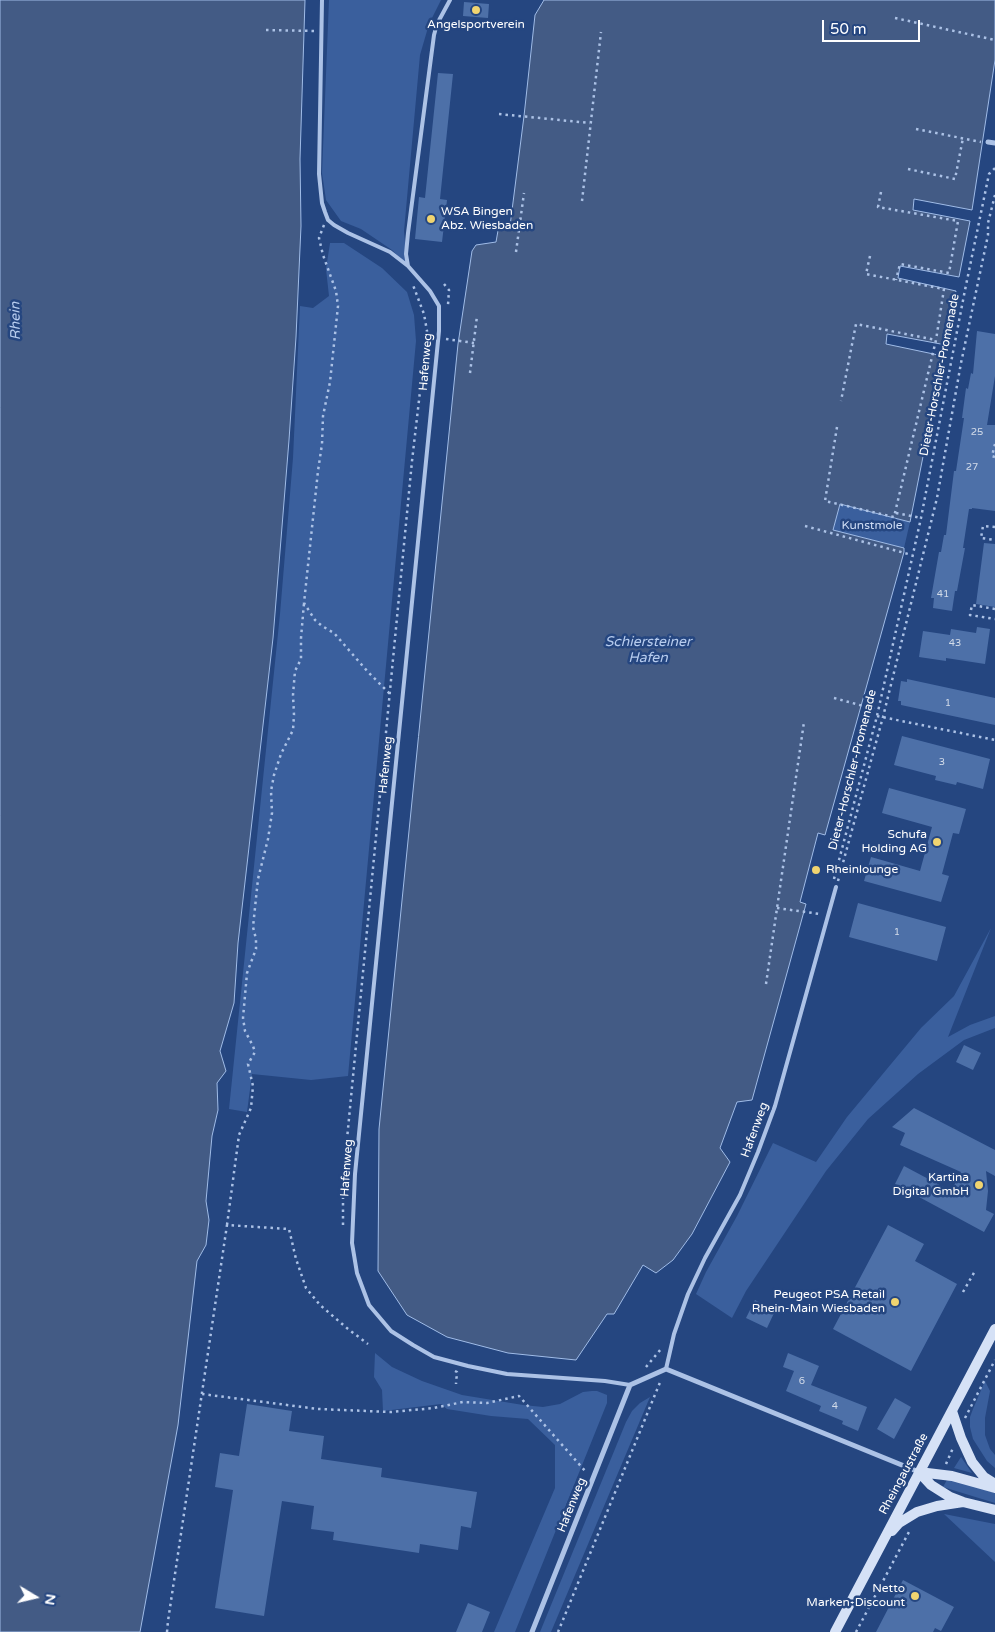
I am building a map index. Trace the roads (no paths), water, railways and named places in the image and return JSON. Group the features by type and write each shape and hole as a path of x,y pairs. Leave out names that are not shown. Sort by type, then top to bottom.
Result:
{"main road":[{"name":"Rheingaustraße","path":"835,1632 995,1328"},
{"path":"952,1410 972,1462 995,1486"},
{"path":"919,1472 952,1476 995,1486"},
{"path":"919,1472 933,1486 950,1497 995,1510"},
{"path":"884,1538 899,1523 912,1514 937,1506 962,1502"}],"street":[{"path":"985,142 995,143"},
{"path":"631,1385 666,1369 919,1472"},
{"name":"Hafenweg","path":"532,1632 631,1385"}],"lane":[{"name":"Hafenweg","path":"322,0 319,174 322,203 328,220 348,233 390,252 408,266 439,306 439,331 355,1174 352,1243 357,1273 369,1305 391,1331 434,1356 468,1366 507,1374 631,1385"},
{"path":"408,266 406,254 408,234 434,35 437,24 450,0"},
{"name":"Hafenweg","path":"666,1369 674,1334 688,1294 749,1174 775,1106 836,887"}],"water":[{"name":"Rhein","path":"0,0 305,0 300,159 301,226 296,337 273,638 238,943 234,1003 220,1051 226,1071 217,1083 218,1110 212,1136 206,1201 209,1220 206,1245 197,1261 178,1425 140,1632 0,1632"},
{"name":"Schiersteiner Hafen","path":"544,0 995,0 995,60 972,210 914,199 913,210 970,221 959,277 900,266 898,278 956,291 946,345 887,334 886,344 943,356 910,522 840,504 833,530 904,548 904,552 825,835 818,833 800,902 806,904 752,1100 737,1102 720,1148 730,1162 692,1234 673,1260 656,1273 643,1265 614,1314 607,1314 576,1360 508,1353 447,1337 407,1315 378,1271 379,1129 458,344 472,251 476,245 496,242 499,225 510,226 535,15"}],"place":[{"name":"Angelsportverein","path":"476,10"},
{"name":"WSA Bingen Abz. Wiesbaden","path":"431,219"},
{"name":"Schufa Holding AG","path":"937,842"},
{"name":"Rheinlounge","path":"816,870"},
{"name":"Kartina Digital GmbH","path":"979,1185"},
{"name":"Peugeot PSA Retail Rhein-Main Wiesbaden","path":"895,1302"},
{"name":"Netto Marken-Discount","path":"915,1596"}],"park label":[{"name":"Kunstmole","path":"872,526"}]}
